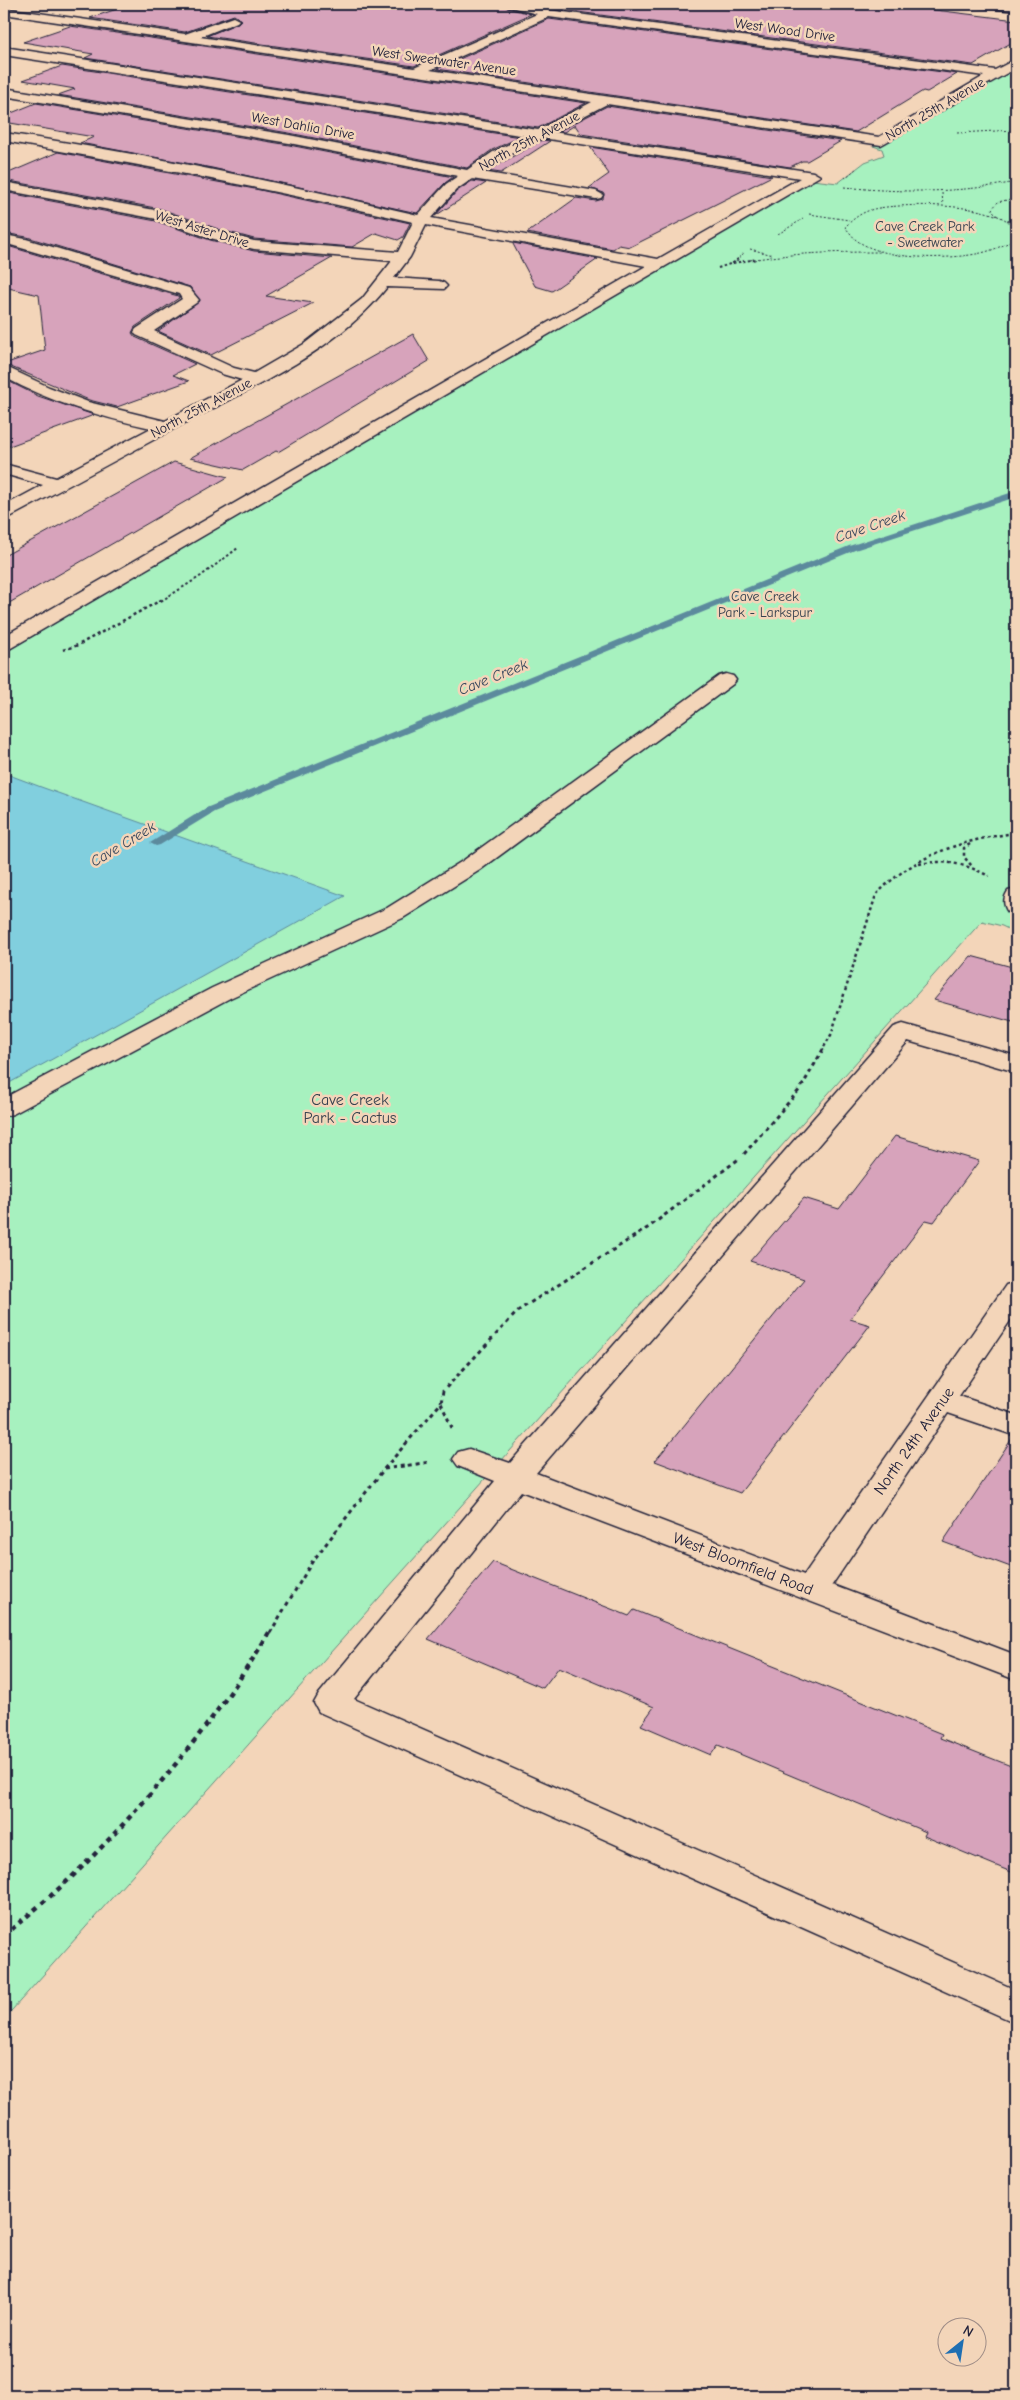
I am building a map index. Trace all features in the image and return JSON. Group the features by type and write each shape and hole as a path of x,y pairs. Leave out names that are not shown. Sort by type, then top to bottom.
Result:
{"street":[{"name":"West Wood Drive","path":"511,4 548,13 996,74"},
{"path":"980,4 1016,8"},
{"name":"West Sweetwater Avenue","path":"4,12 881,141"},
{"path":"416,72 548,13"},
{"path":"185,38 233,20"},
{"path":"4,51 813,176 4,644"},
{"name":"North 25th Avenue","path":"881,141 1016,63"},
{"name":"West Dahlia Drive","path":"4,92 289,139 470,174 596,195"},
{"name":"North 25th Avenue","path":"4,512 256,379 334,330 366,302 384,282 403,257 422,219 451,187 490,160 606,100"},
{"path":"4,138 204,172 472,231 659,264"},
{"name":"West Aster Drive","path":"4,186 160,215 216,235 254,245 403,257"},
{"path":"4,239 21,242 184,291 191,300 142,332 228,371 256,379"},
{"path":"384,282 439,286"},
{"path":"4,371 29,386 66,402 166,426"},
{"path":"4,469 58,484"},
{"path":"4,1108 221,993 395,913 472,865 726,680"},
{"path":"1016,896 1016,907"},
{"path":"1016,1064 903,1032 516,1476 331,1703 1016,2007"},
{"name":"North 24th Avenue","path":"811,1590 1016,1291"},
{"path":"942,1401 1016,1426"},
{"name":"West Bloomfield Road","path":"470,1459 1016,1668"}],"path":[{"path":"836,186 873,191 942,193 1016,182"},
{"path":"942,193 943,206"},
{"path":"1016,198 998,202 992,209 994,214 1015,228 1016,232"},
{"path":"887,252 864,245 849,236 845,227 849,220 862,213 910,205 943,206 973,210 1016,223"},
{"path":"809,214 849,220"},
{"path":"733,263 774,256 835,252 887,252 931,257 968,256 993,252 1009,245 1016,238"},
{"path":"750,249 774,256"},
{"path":"4,1936 83,1866 166,1776 252,1662 312,1562 384,1470 441,1403 443,1391 519,1310 649,1227 739,1160 801,1088 831,1036 876,895 888,880 904,870 951,848 998,834 1016,833"},
{"path":"973,867 964,857 964,848 974,841"},
{"path":"904,870 921,863 957,863 973,867 989,876"}],"green space":[{"name":"Cave Creek Park - Cactus","path":"1016,67 1016,933 1002,926 982,921 4,2019 4,653 812,180 838,183 865,162 884,155 882,149 873,146"}],"water":[{"path":"4,773 41,787 345,896 4,1086"}],"building":[{"path":"132,4 504,4 507,8 531,14 414,66 207,36 238,23 241,20 234,15 185,32 90,18"},
{"path":"531,4 886,4 1016,20 1016,40 973,65 548,8"},
{"path":"549,19 957,74 927,92 923,91 856,132 437,69"},
{"path":"70,26 586,103 538,128 85,58 93,54 23,42"},
{"path":"62,66 520,137 492,150 467,168 289,133 58,95 75,89 23,80"},
{"path":"36,103 289,145 453,177 417,213 212,168 80,143 94,137 4,122 4,116"},
{"path":"607,106 841,141 807,161 802,161 790,167 581,134 575,125 564,132 559,131"},
{"path":"542,140 550,141 501,173 487,171"},
{"path":"590,147 772,176 630,247 619,245 613,249 527,233 576,198 596,201 603,199 604,193 589,188 609,174"},
{"path":"58,152 260,190 410,223 403,237 398,240 376,233 352,247 254,239 221,230 161,209 4,180 4,175"},
{"path":"472,181 486,183 435,216 457,191"},
{"path":"4,192 156,221 210,240 254,251 332,258 266,296 313,303 211,355 158,331 200,301 190,287 27,237 4,233"},
{"path":"513,244 598,259 552,291 535,286"},
{"path":"4,245 178,296 179,298 135,327 132,333 135,337 195,364 173,375 189,381 117,407 89,400 4,364 45,350 39,295 4,287"},
{"path":"413,334 429,361 278,452 276,451 243,470 190,458"},
{"path":"4,379 38,396 94,415 4,448"},
{"path":"174,462 228,477 4,606 4,556"},
{"path":"971,956 1016,968 1016,1023 934,1000"},
{"path":"895,1136 979,1161 934,1222 926,1220 850,1319 870,1325 740,1493 655,1461 804,1279 750,1261 804,1198 839,1209"},
{"path":"1013,1437 1016,1438 1016,1569 943,1542"},
{"path":"493,1562 629,1616 634,1610 942,1734 940,1738 1016,1768 1016,1874 924,1836 926,1832 718,1745 711,1755 641,1725 654,1707 559,1667 543,1688 428,1639"}],"waterway":[{"name":"Cave Creek","path":"156,843 210,810 852,548 1016,494"}],"park label":[{"name":"Cave Creek Park - Sweetwater","path":"925,234"},
{"name":"Cave Creek Park - Larkspur","path":"765,604"}]}
